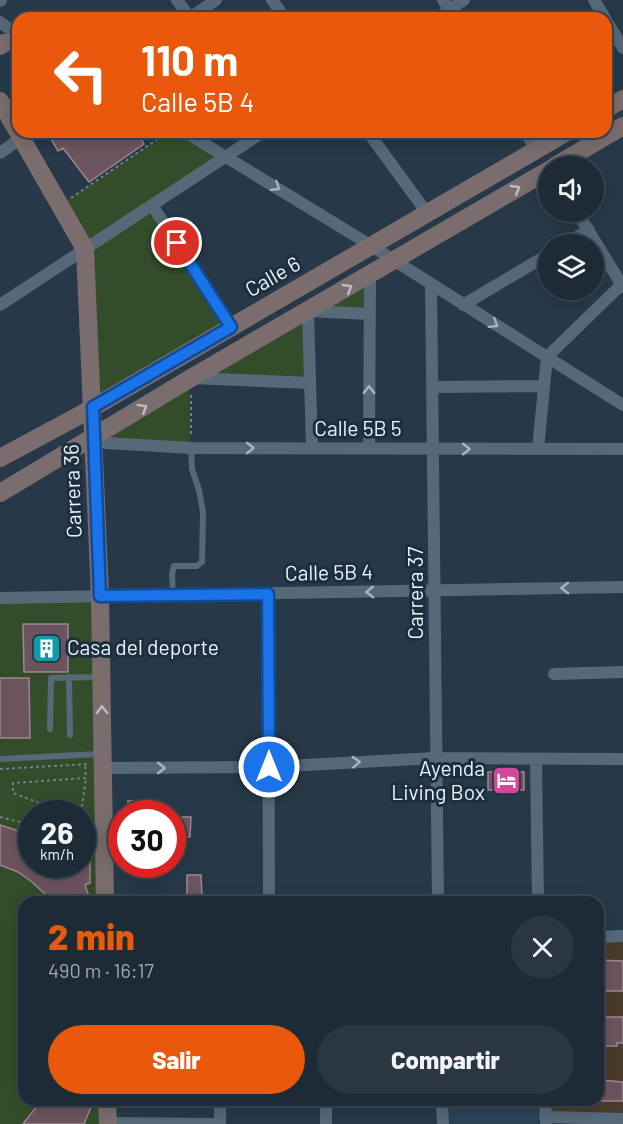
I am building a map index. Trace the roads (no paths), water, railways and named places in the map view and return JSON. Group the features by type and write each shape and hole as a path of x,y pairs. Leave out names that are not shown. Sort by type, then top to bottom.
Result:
{"main road":[{"name":"Carrera 36","path":"0,101 12,122"},
{"name":"Carrera 36","path":"21,138 85,249 100,596 101,677 96,763 105,896"},
{"name":"Calle 6","path":"1,456 93,407 556,138"},
{"path":"580,152 586,138"},
{"path":"573,156 603,138"},
{"path":"0,493 538,176"},
{"path":"107,1106 108,1123"}],"street":[{"path":"199,12 216,0"},
{"path":"448,9 464,0"},
{"path":"612,30 623,48"},
{"path":"0,153 21,138"},
{"path":"195,138 623,405"},
{"path":"0,305 254,138"},
{"path":"372,138 427,213"},
{"path":"529,138 536,149"},
{"path":"152,205 231,327"},
{"path":"538,449 547,357 622,285 584,222"},
{"path":"582,234 589,230"},
{"path":"463,305 538,261"},
{"path":"369,448 370,275"},
{"name":"Carrera 37","path":"431,285 438,896"},
{"path":"312,448 308,311 369,314"},
{"path":"191,382 310,383"},
{"path":"433,387 543,386"},
{"name":"Calle 5B 5","path":"93,438 106,443 191,448 623,449"},
{"name":"Calle 5B 4","path":"0,598 623,587"},
{"path":"268,594 269,896"},
{"path":"554,674 623,672"},
{"path":"96,763 269,767 435,759 585,761 623,759"},
{"path":"536,759 538,896"},
{"path":"604,937 623,936"},
{"path":"108,1123 220,1124 220,1106"},
{"path":"326,1106 326,1124"},
{"path":"442,1106 442,1124"},
{"path":"545,1120 623,1119"}],"lane":[{"path":"174,595 172,574 174,566 198,566 202,562 203,512 192,469 191,448"},
{"path":"69,676 70,735"},
{"path":"50,729 50,681 53,677 101,677"},
{"path":"0,759 96,763"}],"place":[{"name":"Casa del deporte","path":"46,648"},
{"name":"Ayenda Living Box","path":"506,781"}]}
